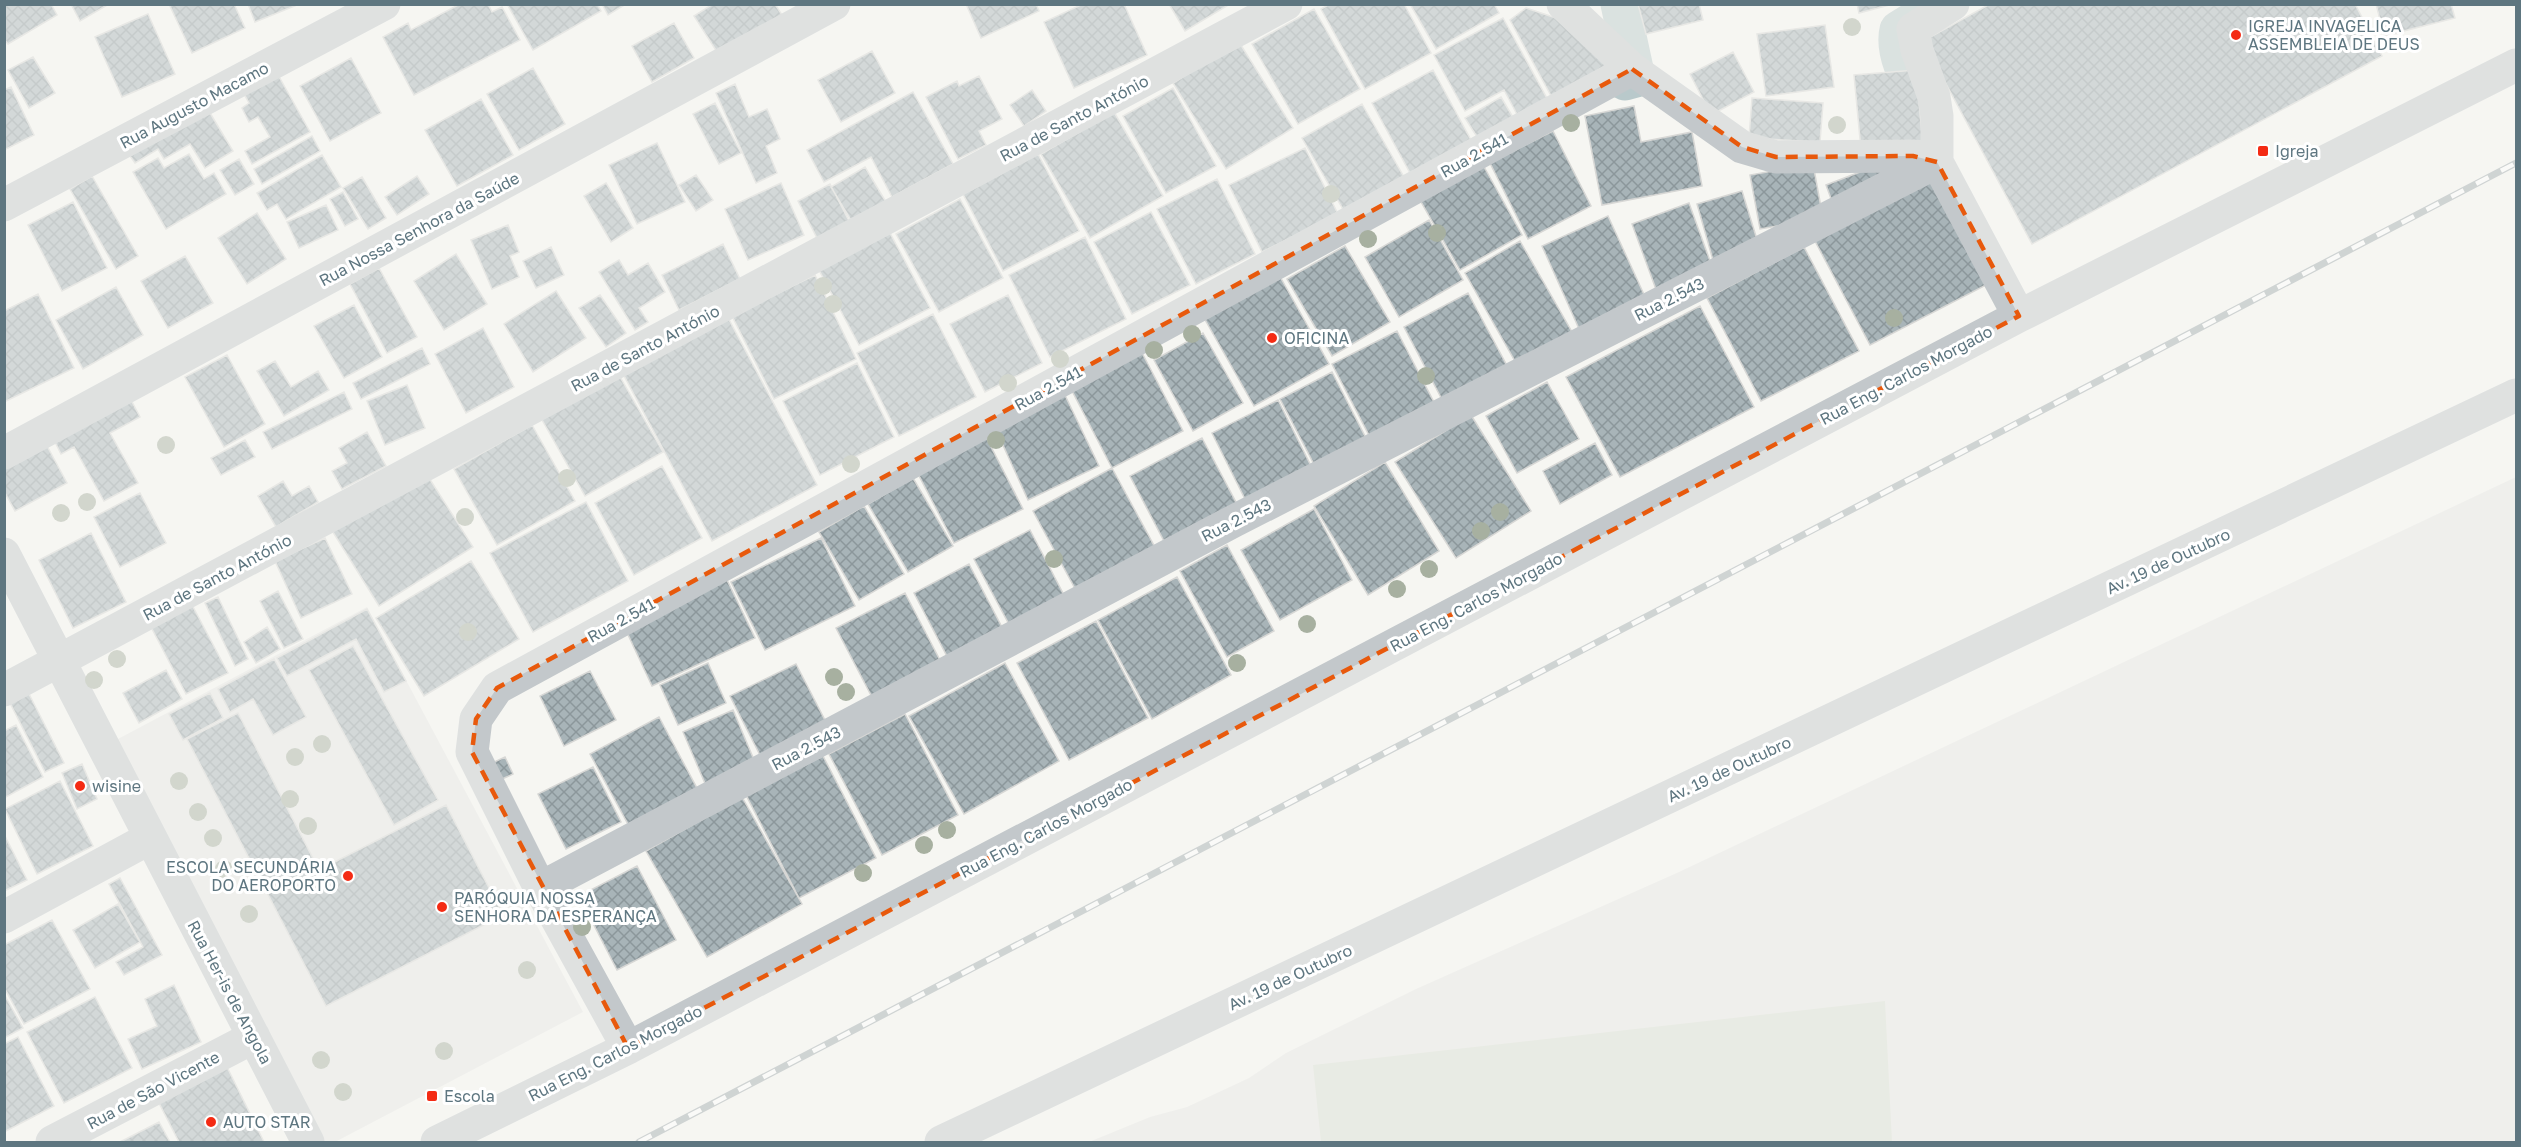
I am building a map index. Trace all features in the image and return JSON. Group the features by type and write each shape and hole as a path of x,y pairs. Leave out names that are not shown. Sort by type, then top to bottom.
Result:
{"street":[{"name":"Rua Augusto Macamo","path":"4,205 384,4"},
{"name":"Rua Nossa Senhora da Saúde","path":"4,453 834,4"},
{"name":"Rua de Santo António","path":"4,690 1286,4"},
{"path":"1563,4 1632,69 1742,147 1776,157 1913,156 1937,162"},
{"path":"1953,4 1913,29 1920,60 1934,97 1937,117 1937,162 2019,316"},
{"name":"Rua Eng. Carlos Morgado","path":"437,1143 628,1048 2019,316 2517,64"},
{"name":"Rua 2.541","path":"540,888 472,752 476,719 497,688 1632,69"},
{"name":"Rua 2.543","path":"540,888 1234,520 1937,162"},
{"name":"Av. 19 de Outubro","path":"941,1143 2517,395"},
{"name":"Rua Her-is de Angola","path":"4,554 308,1143"},
{"path":"4,917 150,838"},
{"path":"540,888 628,1048"},
{"name":"Rua de São Vicente","path":"52,1143 254,1037"}],"highlighted area":[{"path":"1632,69 1742,147 1776,157 1913,156 1937,162 2019,316 628,1048 472,752 476,719 497,688"}],"shaded area":[{"path":"2516,477 2516,1142 1089,1142 1150,1117 1187,1107 1249,1078 1286,1053 1416,989 1679,872"},
{"name":"ESCOLA SECUNDÁRIA DO AEROPORTO","path":"367,607 583,1012 335,1142 321,1142 116,740"},
{"path":"1885,1001 1892,1142 1321,1142 1313,1065"}],"building":[{"path":"4,4 51,4 57,15 8,44 4,39"},
{"path":"71,4 109,4 80,21"},
{"path":"169,4 234,4 245,28 192,53"},
{"path":"248,4 296,4 297,5 255,22"},
{"path":"460,4 488,4 492,12 502,7 520,40 414,95 383,37 408,23 411,30"},
{"path":"507,4 597,4 601,11 533,50"},
{"path":"602,4 626,4 608,15"},
{"path":"713,4 775,4 782,15 719,55 694,16"},
{"path":"966,4 1036,4 1039,11 981,38"},
{"path":"1083,4 1124,4 1147,55 1074,88 1044,22"},
{"path":"1169,4 1230,4 1185,31"},
{"path":"1330,4 1404,4 1431,53 1365,89 1321,9"},
{"path":"1410,4 1494,4 1499,13 1436,49"},
{"path":"1638,4 1699,4 1703,20 1646,34"},
{"path":"1857,4 1893,4 1859,13"},
{"path":"1990,4 2355,4 2382,56 2032,244 1923,41"},
{"path":"2376,4 2451,4 2455,18 2384,36"},
{"path":"1526,8 1574,24 1617,66 1556,105 1510,20"},
{"path":"1314,9 1360,89 1298,124 1252,44"},
{"path":"148,14 175,74 122,97 95,37"},
{"path":"1503,18 1549,102 1519,118 1504,90 1465,111 1434,55"},
{"path":"674,23 694,58 652,82 632,46"},
{"path":"1825,25 1834,87 1766,96 1757,34"},
{"path":"1239,42 1293,128 1226,169 1173,83"},
{"path":"872,51 895,93 841,122 818,80"},
{"path":"1733,52 1754,92 1711,115 1690,74"},
{"path":"33,57 55,93 29,108 8,70"},
{"path":"351,58 381,113 330,141 300,86"},
{"path":"533,68 565,124 519,150 487,94"},
{"path":"1433,70 1471,140 1410,173 1372,103"},
{"path":"1916,70 1923,145 1861,150 1854,75"},
{"path":"277,73 310,132 252,164 245,151 270,137 258,117 249,122 242,108 249,103 243,92"},
{"path":"979,76 1002,119 979,131 986,145 958,159 926,97 957,81 959,86"},
{"path":"735,84 749,117 767,109 780,139 766,146 777,173 756,183 716,93"},
{"path":"11,87 34,135 4,150 4,90"},
{"path":"1173,88 1216,166 1166,193 1123,116"},
{"path":"1032,90 1046,111 1024,126 1010,105"},
{"path":"913,92 953,164 892,197 871,157 824,182 807,150"},
{"path":"1501,97 1514,119 1479,140 1465,118"},
{"path":"1752,98 1823,103 1820,142 1749,138"},
{"path":"481,99 513,155 457,186 425,130"},
{"path":"715,103 741,153 719,164 693,114"},
{"path":"1362,104 1404,177 1344,211 1302,138"},
{"path":"1634,106 1641,142 1692,132 1702,186 1602,205 1585,116"},
{"path":"207,108 233,151 205,168 190,144 164,159 158,149 135,163 130,156"},
{"path":"1114,112 1163,196 1090,238 1041,154"},
{"path":"1553,131 1591,206 1528,239 1490,163"},
{"path":"312,136 320,151 262,184 254,169"},
{"path":"657,143 685,202 637,224 609,165"},
{"path":"1305,148 1338,214 1262,252 1229,185"},
{"path":"189,154 204,179 214,173 226,194 166,229 133,172 158,158 164,168"},
{"path":"1038,154 1079,231 1003,271 963,194"},
{"path":"322,155 341,187 286,219 277,204 267,210 257,193"},
{"path":"1899,157 1906,176 1833,204 1826,185"},
{"path":"239,159 254,184 235,195 220,170"},
{"path":"1813,164 1823,218 1760,229 1750,175"},
{"path":"1483,165 1522,235 1460,270 1420,200"},
{"path":"865,167 889,207 855,227 831,187"},
{"path":"696,175 713,200 696,211 679,185"},
{"path":"92,176 138,256 116,269 70,189"},
{"path":"417,176 429,194 397,215 385,197"},
{"path":"362,177 386,218 368,229 343,188"},
{"path":"1217,179 1255,254 1196,284 1157,209"},
{"path":"1933,180 1988,284 1870,345 1815,241"},
{"path":"606,183 633,228 611,242 584,196"},
{"path":"781,183 804,235 748,260 725,209"},
{"path":"830,184 850,223 818,240 798,201"},
{"path":"1742,191 1759,246 1713,260 1697,204"},
{"path":"343,192 358,219 345,226 330,199"},
{"path":"960,199 1003,278 939,312 896,234"},
{"path":"73,202 107,268 62,291 28,225"},
{"path":"1689,203 1714,272 1657,292 1632,224"},
{"path":"326,205 338,230 299,248 287,222"},
{"path":"1151,212 1190,285 1132,314 1094,242"},
{"path":"257,213 286,259 247,284 218,238"},
{"path":"1608,216 1647,301 1580,331 1542,246"},
{"path":"1429,220 1463,280 1399,317 1365,257"},
{"path":"508,225 519,252 510,256 519,277 492,289 471,240"},
{"path":"890,233 930,308 859,345 819,270"},
{"path":"1085,237 1126,319 1050,357 1009,275"},
{"path":"1520,241 1576,339 1520,370 1465,273"},
{"path":"723,244 740,279 679,310 662,275"},
{"path":"1345,246 1390,322 1332,356 1287,279"},
{"path":"551,247 564,275 536,288 523,261"},
{"path":"1804,247 1859,351 1761,401 1707,298"},
{"path":"456,254 487,304 444,330 414,281"},
{"path":"185,256 213,303 168,328 141,281"},
{"path":"619,260 628,275 648,263 665,292 639,308 648,322 635,330 599,272"},
{"path":"379,268 417,337 387,353 350,284"},
{"path":"1278,273 1329,364 1254,406 1203,316"},
{"path":"815,275 856,359 774,399 732,316"},
{"path":"116,287 143,335 83,369 56,320"},
{"path":"556,291 586,338 533,372 504,324"},
{"path":"1468,293 1512,375 1447,409 1404,327"},
{"path":"38,294 74,368 4,402 4,311"},
{"path":"600,295 626,333 606,347 579,308"},
{"path":"1008,295 1042,363 985,392 950,324"},
{"path":"354,305 382,357 344,378 314,326"},
{"path":"1700,306 1754,407 1620,477 1566,377"},
{"path":"726,314 817,485 712,541 621,370"},
{"path":"933,314 976,397 899,436 857,353"},
{"path":"483,328 514,387 466,413 435,354"},
{"path":"1397,331 1437,408 1372,441 1332,364"},
{"path":"1203,333 1243,403 1193,431 1154,360"},
{"path":"422,348 430,364 361,399 353,383"},
{"path":"1140,349 1183,431 1112,468 1069,385"},
{"path":"227,355 265,424 224,447 185,377"},
{"path":"275,361 291,387 318,371 329,390 284,416 257,371"},
{"path":"857,363 894,437 820,475 783,401"},
{"path":"1332,372 1369,444 1317,470 1280,399"},
{"path":"619,375 663,452 585,496 541,418"},
{"path":"1547,382 1579,439 1517,473 1486,416"},
{"path":"407,385 425,428 385,445 367,401"},
{"path":"1062,389 1099,466 1028,500 992,421"},
{"path":"344,392 352,409 272,449 263,432"},
{"path":"130,398 140,417 110,433 138,483 104,501 74,447 61,454 54,440"},
{"path":"1278,400 1312,468 1246,501 1212,433"},
{"path":"1471,415 1531,511 1456,558 1395,462"},
{"path":"532,425 575,501 497,545 454,469"},
{"path":"367,432 386,466 342,489 332,471 347,463 339,448"},
{"path":"985,435 1023,509 954,543 916,470"},
{"path":"1202,438 1238,506 1165,543 1130,476"},
{"path":"245,440 255,457 221,475 211,458"},
{"path":"1595,443 1612,475 1560,504 1543,471"},
{"path":"46,444 67,483 15,511 4,491 4,466"},
{"path":"1385,462 1439,551 1368,595 1314,506"},
{"path":"662,466 702,538 634,575 595,503"},
{"path":"1112,468 1157,551 1078,594 1033,511"},
{"path":"424,470 473,547 379,606 331,529"},
{"path":"913,478 953,546 908,572 868,504"},
{"path":"283,481 292,496 309,486 318,502 276,527 258,496"},
{"path":"140,493 166,543 120,567 94,517"},
{"path":"586,502 628,581 533,632 490,553"},
{"path":"864,506 904,574 859,600 819,532"},
{"path":"1314,509 1352,580 1280,620 1241,550"},
{"path":"1030,530 1066,599 1011,628 974,559"},
{"path":"91,533 126,602 73,628 39,560"},
{"path":"325,538 352,594 301,618 275,561"},
{"path":"821,538 855,606 765,650 731,582"},
{"path":"1227,545 1274,631 1227,657 1180,571"},
{"path":"471,561 519,639 424,696 376,618"},
{"path":"969,564 1005,633 950,662 914,593"},
{"path":"1177,577 1231,675 1152,719 1098,620"},
{"path":"726,578 755,638 652,686 624,626"},
{"path":"278,591 303,639 284,648 260,601"},
{"path":"905,593 943,666 874,701 836,628"},
{"path":"218,597 248,659 235,666 205,603"},
{"path":"191,603 228,673 186,694 150,625"},
{"path":"367,609 406,681 384,692 356,639 287,676 277,658"},
{"path":"1096,621 1148,718 1069,760 1017,663"},
{"path":"267,627 280,649 256,663 244,642"},
{"path":"353,646 438,800 394,825 309,670"},
{"path":"274,659 306,717 273,735 253,699 230,712 218,689"},
{"path":"708,663 726,703 678,725 660,685"},
{"path":"1005,663 1059,761 964,814 909,716"},
{"path":"796,664 829,728 763,761 730,696"},
{"path":"166,670 182,699 139,723 123,693"},
{"path":"590,671 616,720 564,746 540,696"},
{"path":"27,690 64,763 45,772 8,699"},
{"path":"210,693 223,718 183,740 169,714"},
{"path":"733,710 757,767 707,788 683,732"},
{"name":"ESCOLA SECUNDÁRIA DO AEROPORTO","path":"238,713 319,870 446,805 503,915 326,1006 187,739"},
{"path":"905,714 958,815 882,855 829,754"},
{"path":"659,717 698,790 629,826 590,754"},
{"path":"16,725 43,777 4,798 4,731"},
{"path":"823,756 876,858 799,898 746,795"},
{"path":"505,757 513,774 500,780 492,763"},
{"path":"82,764 97,799 77,809 62,773"},
{"path":"593,767 621,822 566,849 538,794"},
{"path":"60,781 93,846 37,874 5,809"},
{"path":"742,797 802,904 707,957 646,851"},
{"path":"4,834 27,880 4,891"},
{"path":"637,866 676,940 617,970 579,896"},
{"path":"120,878 162,955 124,975 116,962 143,947 109,884"},
{"path":"118,904 140,942 95,968 73,930"},
{"path":"52,920 90,989 24,1024 4,987 4,945"},
{"path":"174,985 201,1042 142,1069 128,1039 157,1026 145,999"},
{"path":"4,994 23,1028 4,1038"},
{"path":"95,997 132,1068 64,1103 27,1032"},
{"path":"18,1037 54,1106 4,1132 4,1044"},
{"name":"AUTO STAR","path":"227,1067 264,1142 179,1142 158,1101"},
{"path":"159,1122 170,1142 120,1142"}],"waterway":[{"path":"1620,4 1636,78 1625,81 1621,76"},
{"path":"1929,120 1903,64 1898,41 1899,30 1938,6"}],"railway":[{"path":"639,1142 2516,163"}],"place":[{"name":"IGREJA INVAGELICA ASSEMBLEIA DE DEUS","path":"2236,35"},
{"name":"Igreja","path":"2263,151"},
{"name":"OFICINA","path":"1272,338"},
{"name":"wisine","path":"80,786"},
{"name":"ESCOLA SECUNDÁRIA DO AEROPORTO","path":"348,876"},
{"name":"PARÓQUIA NOSSA SENHORA DA ESPERANÇA","path":"442,907"},
{"name":"Escola","path":"432,1096"},
{"name":"AUTO STAR","path":"211,1122"}]}
